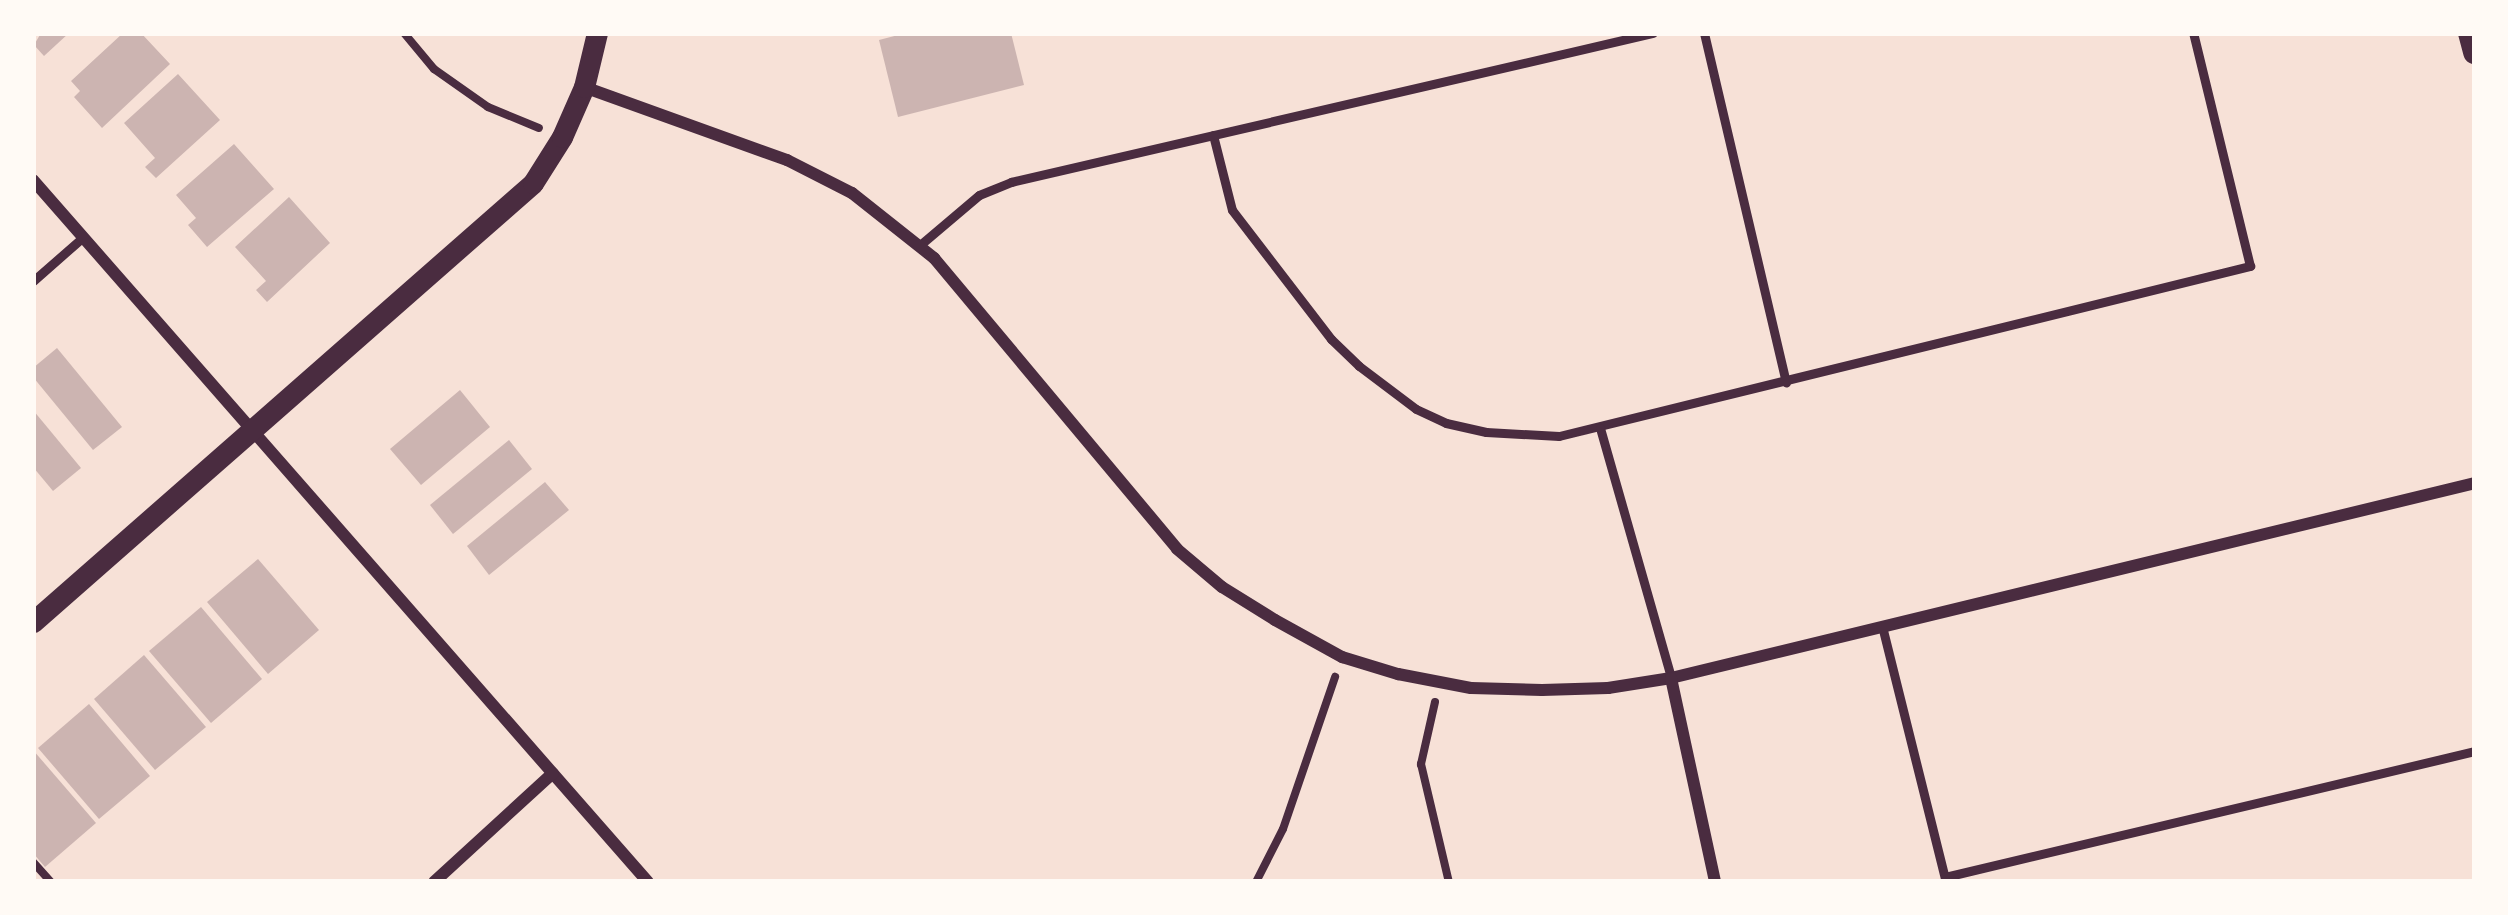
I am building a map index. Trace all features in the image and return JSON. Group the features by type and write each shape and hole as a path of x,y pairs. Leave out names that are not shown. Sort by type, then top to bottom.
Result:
{"main road":[{"path":"2470,33 2475,52"}],"street":[{"path":"33,622 533,183 562,137 584,87 597,33"},
{"path":"584,87 787,160 852,193 920,245 1177,549 1222,587 1342,657 1440,682 1471,688 1608,688 1671,678 2475,484"},
{"path":"33,180 648,882"},
{"path":"1671,678 1715,882"},
{"path":"434,882 553,772"}],"lane":[{"path":"920,245 979,195 1011,182 1653,33"},
{"path":"1704,33 1786,382"},
{"path":"1213,136 1232,210 1331,339 1387,389 1446,423 1486,433 1559,436 2250,266 2193,33"},
{"path":"33,281 83,237"},
{"path":"1600,428 1671,678"},
{"path":"1882,626 1945,880 2475,751"}],"path":[{"path":"404,33 434,69 488,106 562,137"},
{"path":"1256,882 1283,830 1342,657"},
{"path":"1440,682 1421,764 1449,882"},
{"path":"33,862 51,882"}],"building":[{"path":"41,33 69,33 44,56 34,45"},
{"path":"123,33 141,33 170,64 102,128 74,97 80,91 71,81"},
{"path":"906,33 1011,33 1024,85 898,117 879,40"},
{"path":"178,74 220,120 156,178 145,167 155,158 124,123"},
{"path":"234,144 274,189 207,247 188,225 196,218 176,195"},
{"path":"289,197 330,243 267,302 256,290 266,281 235,247"},
{"path":"57,348 122,427 93,450 33,377 33,368"},
{"path":"460,390 490,427 421,485 390,449"},
{"path":"33,410 81,468 53,491 33,467"},
{"path":"509,440 532,469 453,534 430,505"},
{"path":"545,482 569,510 489,575 467,546"},
{"path":"258,559 319,630 268,674 207,602"},
{"path":"201,607 262,679 211,723 149,651"},
{"path":"144,655 206,727 155,770 94,699"},
{"path":"89,704 150,776 99,819 38,748"},
{"path":"33,750 96,823 45,867 33,853"}]}
